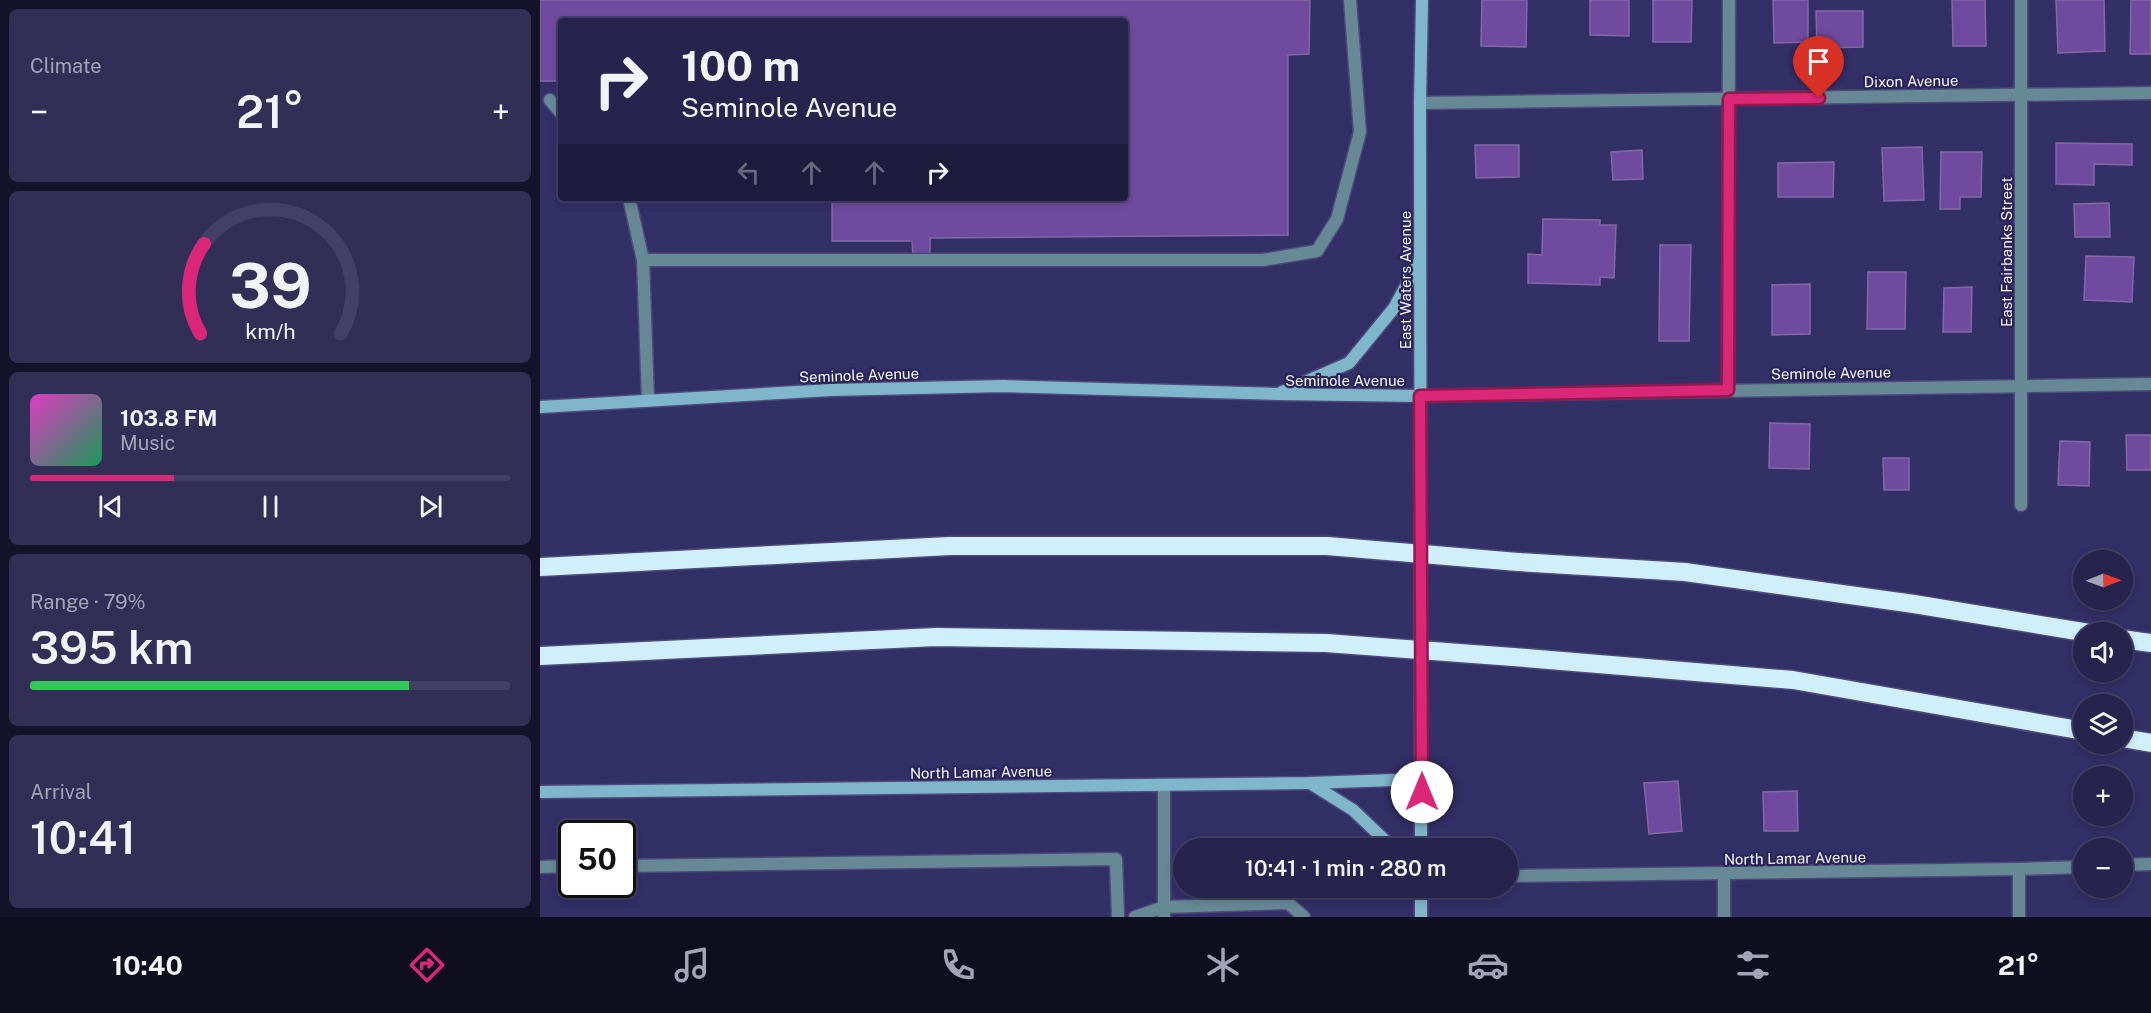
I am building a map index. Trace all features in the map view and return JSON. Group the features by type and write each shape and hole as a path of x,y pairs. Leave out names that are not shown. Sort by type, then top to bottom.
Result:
{"highway":[{"path":"540,567 950,546 1327,546 1518,562 1685,572 1914,604 2073,630"},
{"path":"540,656 936,637 1326,643 1793,680 2073,729"},
{"path":"2133,641 2151,644"},
{"path":"2133,740 2151,743"}],"main road":[{"name":"East Waters Avenue","path":"1422,0 1420,103 1422,838"},
{"path":"1278,394 1349,363 1394,308 1420,259"},
{"name":"Seminole Avenue","path":"540,407 831,390 1003,386 1420,396"},
{"name":"North Lamar Avenue","path":"540,792 1309,783 1422,779"},
{"path":"1309,783 1353,810 1382,838"},
{"path":"1421,898 1421,917"}],"street":[{"path":"643,260 1263,260 1317,251 1337,219 1360,132 1350,0"},
{"path":"1728,390 1729,0"},
{"name":"East Fairbanks Street","path":"2020,505 2021,0"},
{"name":"Dixon Avenue","path":"1420,103 2151,93"},
{"path":"550,100 558,109"},
{"path":"630,201 643,260 648,400"},
{"name":"Seminole Avenue","path":"1420,396 2151,384"},
{"path":"1164,785 1164,912"},
{"path":"636,866 1116,860 1118,917"},
{"path":"2133,865 2151,864"},
{"path":"540,867 558,867"},
{"name":"North Lamar Avenue","path":"1518,876 2073,867"},
{"path":"2019,869 2019,917"},
{"path":"1724,874 1724,917"},
{"path":"1135,917 1164,912 1288,903 1304,917"}],"building":[{"path":"540,0 1310,0 1309,54 1288,55 1288,235 930,238 930,255 913,255 912,241 832,241 832,201 1128,201 1128,18 558,18 558,81 540,81"},
{"path":"1482,0 1527,0 1526,47 1481,46"},
{"path":"1590,0 1629,0 1629,36 1590,35"},
{"path":"1653,0 1692,0 1691,42 1653,42"},
{"path":"1773,0 1808,0 1808,42 1774,43"},
{"path":"1952,0 1985,0 1986,46 1953,46"},
{"path":"2056,0 2104,0 2105,51 2058,53"},
{"path":"2131,0 2151,0 2151,54 2130,54"},
{"path":"1816,11 1863,11 1863,47 1817,48"},
{"path":"2056,143 2132,144 2132,165 2094,164 2094,185 2056,184"},
{"path":"1475,145 1519,145 1519,177 1476,178"},
{"path":"1922,147 1924,200 1884,201 1882,148"},
{"path":"1642,150 1643,179 1613,180 1611,152"},
{"path":"1941,152 1982,152 1981,197 1960,197 1960,209 1940,209"},
{"path":"1834,162 1833,197 1778,197 1778,163"},
{"path":"2109,203 2110,237 2075,237 2074,204"},
{"path":"1543,219 1600,220 1600,225 1616,225 1614,278 1600,277 1600,285 1528,283 1528,254 1542,255"},
{"path":"1660,245 1691,245 1689,341 1659,341"},
{"path":"2086,256 2134,257 2132,302 2084,300"},
{"path":"1868,272 1906,272 1905,329 1867,329"},
{"path":"1810,284 1810,334 1772,335 1772,285"},
{"path":"1972,287 1971,332 1943,332 1944,288"},
{"path":"1770,423 1810,424 1809,469 1769,468"},
{"path":"2126,435 2151,435 2151,470 2127,470"},
{"path":"2060,441 2090,442 2089,486 2058,485"},
{"path":"1883,458 1909,458 1909,490 1884,490"},
{"path":"1678,781 1682,831 1649,834 1644,783"},
{"path":"1797,791 1798,831 1764,831 1763,792"}],"route":[{"path":"1422,792 1420,396 1728,390 1729,99 1819,98"}]}
